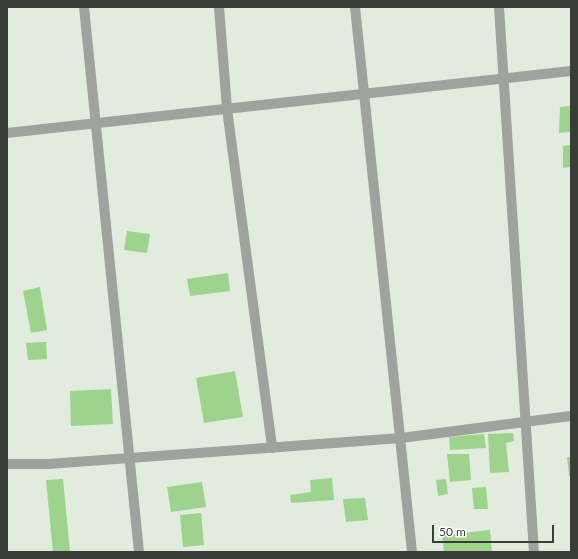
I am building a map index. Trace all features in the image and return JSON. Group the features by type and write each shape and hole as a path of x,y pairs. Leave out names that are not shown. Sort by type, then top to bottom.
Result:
{"street":[{"path":"84,7 139,552"},
{"path":"219,7 227,109 272,448"},
{"path":"355,7 412,552"},
{"path":"499,7 524,422 534,552"},
{"path":"7,133 571,71"},
{"path":"7,464 48,464 401,438 571,416"}],"building":[{"path":"571,106 571,132 559,133 560,107"},
{"path":"571,145 571,167 563,168 563,146"},
{"path":"127,231 150,234 147,253 124,250"},
{"path":"228,273 230,291 190,296 187,279"},
{"path":"40,287 47,330 31,333 23,291"},
{"path":"46,342 47,359 28,360 26,343"},
{"path":"235,371 243,417 204,423 196,378"},
{"path":"111,389 113,424 71,426 70,391"},
{"path":"513,433 514,441 506,443 509,472 490,473 488,434"},
{"path":"484,434 486,448 450,450 449,437"},
{"path":"447,454 469,454 471,480 450,482"},
{"path":"567,457 571,457 571,476 569,476"},
{"path":"332,478 334,500 291,503 290,495 311,492 310,480"},
{"path":"63,479 70,552 53,552 46,480"},
{"path":"446,479 448,494 438,496 436,480"},
{"path":"202,482 206,507 171,512 167,487"},
{"path":"486,487 488,509 474,509 472,488"},
{"path":"365,498 368,520 346,522 343,499"},
{"path":"201,513 204,545 183,547 180,515"},
{"path":"490,530 492,552 444,552 442,535"}]}
